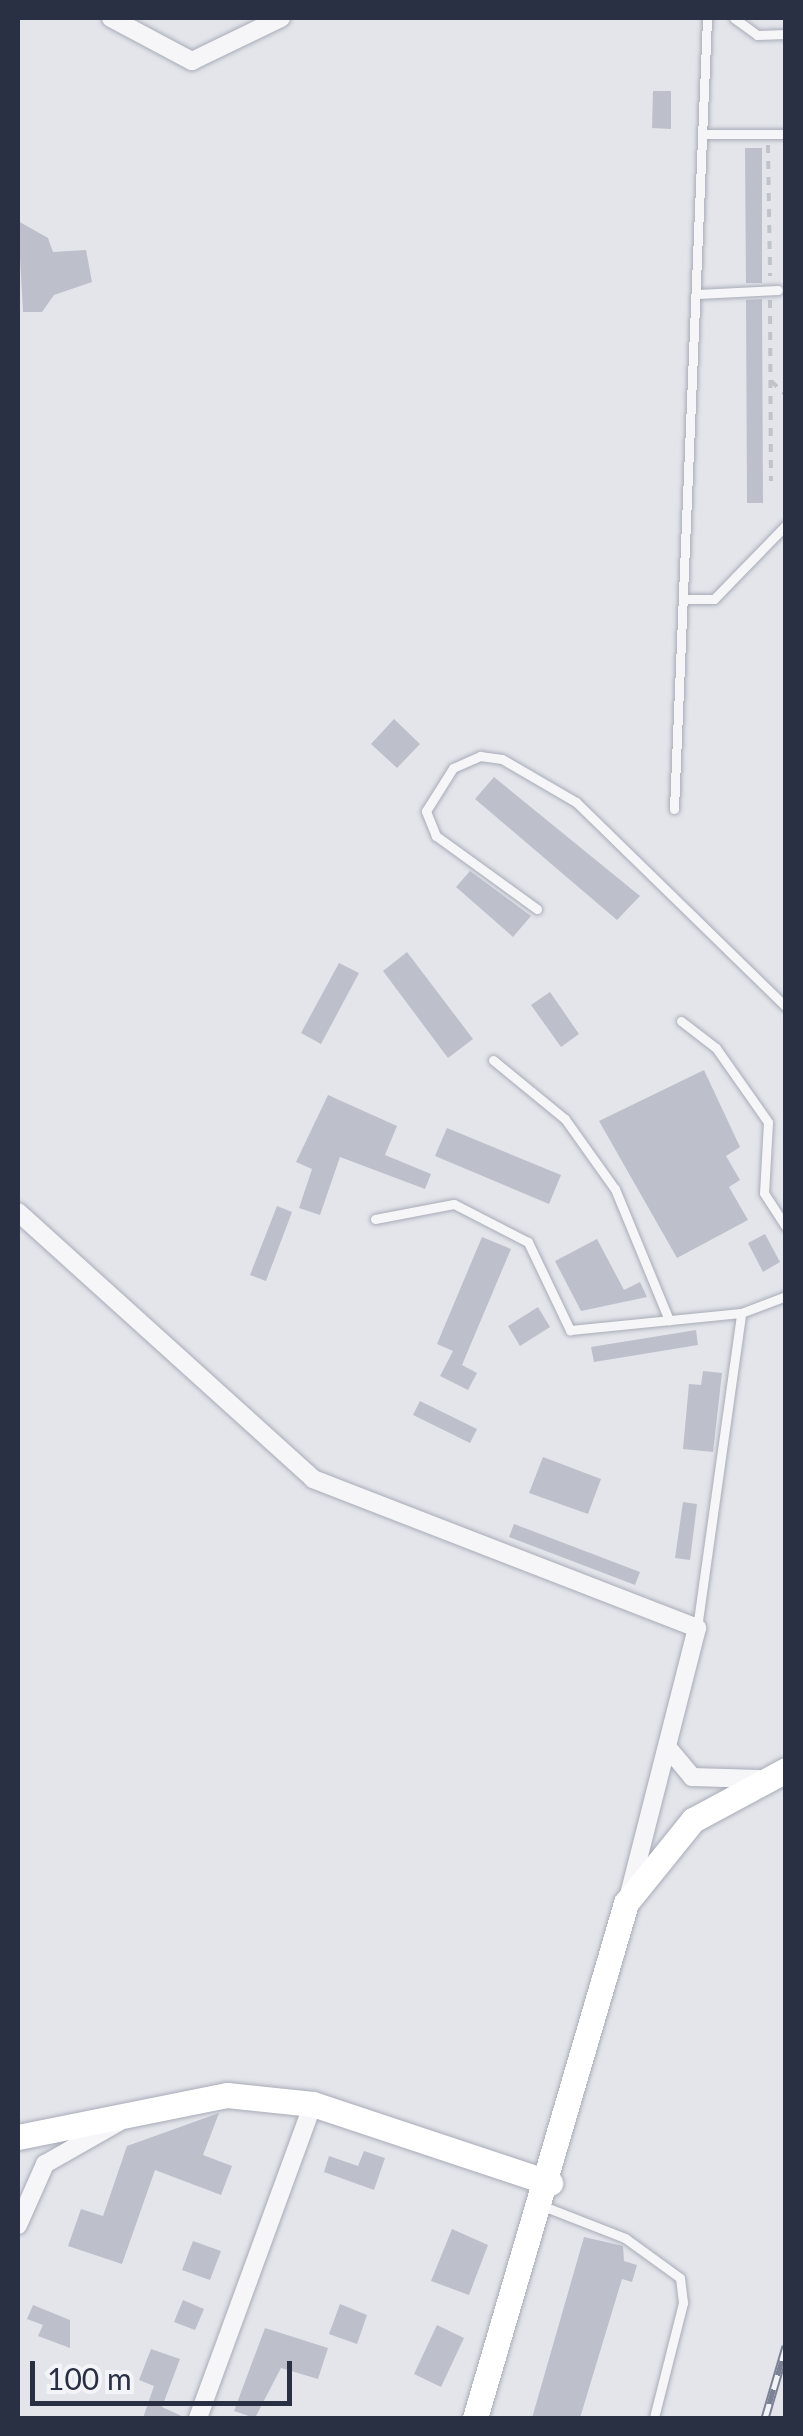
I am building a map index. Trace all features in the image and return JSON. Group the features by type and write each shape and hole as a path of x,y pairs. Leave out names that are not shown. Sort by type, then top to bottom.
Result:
{"street":[{"path":"111,18 192,61 281,18"},
{"path":"18,1212 313,1479 697,1628 547,2195 475,2418"},
{"path":"668,1748 692,1777 710,1784 775,1774"},
{"path":"626,1903 693,1820 775,1774"},
{"path":"18,2137 227,2096 313,2104 547,2195"},
{"path":"198,2418 313,2104"},
{"path":"18,2225 45,2164 132,2114"}],"lane":[{"path":"674,808 686,598 707,18"},
{"path":"734,18 757,35 786,34"},
{"path":"702,134 786,134"},
{"path":"697,294 774,291"},
{"path":"686,598 714,600 786,525"},
{"path":"538,909 436,836 426,811 453,768 480,756 502,759 576,802 786,1007"},
{"path":"682,1021 716,1048 768,1122 764,1193 786,1227"},
{"path":"493,1060 565,1119 615,1189 669,1320"},
{"path":"376,1219 454,1204 528,1242 570,1330 741,1313 786,1296"},
{"path":"697,1628 741,1313"},
{"path":"547,2195 642,2247 680,2278 684,2303 654,2418"}],"path":[{"path":"768,134 774,291 771,481"},
{"path":"770,381 786,396"}],"building":[{"path":"653,91 671,91 671,129 652,128"},
{"path":"745,148 762,148 762,283 746,283"},
{"path":"18,221 48,238 53,252 86,250 92,282 54,295 42,312 23,312"},
{"path":"762,299 763,503 747,503 746,300"},
{"path":"394,719 420,744 397,768 371,744"},
{"path":"494,777 640,896 617,920 475,799"},
{"path":"470,871 531,916 513,937 456,887"},
{"path":"407,952 473,1039 448,1058 383,971"},
{"path":"339,963 359,973 321,1044 301,1033"},
{"path":"550,992 579,1034 561,1047 531,1005"},
{"path":"704,1070 740,1147 726,1156 740,1180 729,1187 748,1220 677,1258 599,1121"},
{"path":"328,1095 397,1126 385,1155 431,1174 425,1189 340,1157 320,1215 299,1208 312,1169 296,1162"},
{"path":"447,1128 561,1175 549,1204 435,1156"},
{"path":"277,1206 292,1212 266,1281 250,1275"},
{"path":"765,1234 780,1262 763,1272 748,1243"},
{"path":"482,1237 511,1249 462,1365 477,1373 468,1390 440,1376 453,1351 437,1344"},
{"path":"597,1239 624,1290 640,1282 647,1297 581,1311 555,1261"},
{"path":"538,1307 550,1327 520,1346 508,1326"},
{"path":"696,1330 698,1345 594,1362 591,1347"},
{"path":"703,1371 722,1373 713,1452 683,1449 689,1384 701,1385"},
{"path":"420,1401 477,1429 470,1443 413,1415"},
{"path":"543,1457 601,1479 588,1514 529,1493"},
{"path":"683,1502 697,1504 690,1560 675,1558"},
{"path":"514,1524 640,1572 635,1585 509,1537"},
{"path":"219,2113 203,2155 232,2166 221,2195 155,2170 122,2264 68,2246 81,2209 103,2216 127,2146"},
{"path":"364,2151 385,2158 374,2190 324,2172 329,2156 358,2166"},
{"path":"452,2229 488,2245 469,2295 431,2281"},
{"path":"584,2237 623,2246 624,2261 637,2265 632,2282 622,2279 580,2418 532,2418"},
{"path":"193,2241 221,2251 210,2280 182,2270"},
{"path":"183,2300 204,2309 195,2330 174,2322"},
{"path":"340,2304 367,2315 357,2344 329,2334"},
{"path":"33,2305 70,2320 70,2348 38,2336 43,2325 27,2319"},
{"path":"437,2325 464,2338 441,2387 414,2374"},
{"path":"265,2328 328,2348 318,2379 281,2368 255,2418 234,2411"},
{"path":"151,2349 180,2359 162,2407 186,2418 143,2418 154,2386 139,2380"}],"railway":[{"path":"765,2418 786,2346"}]}
